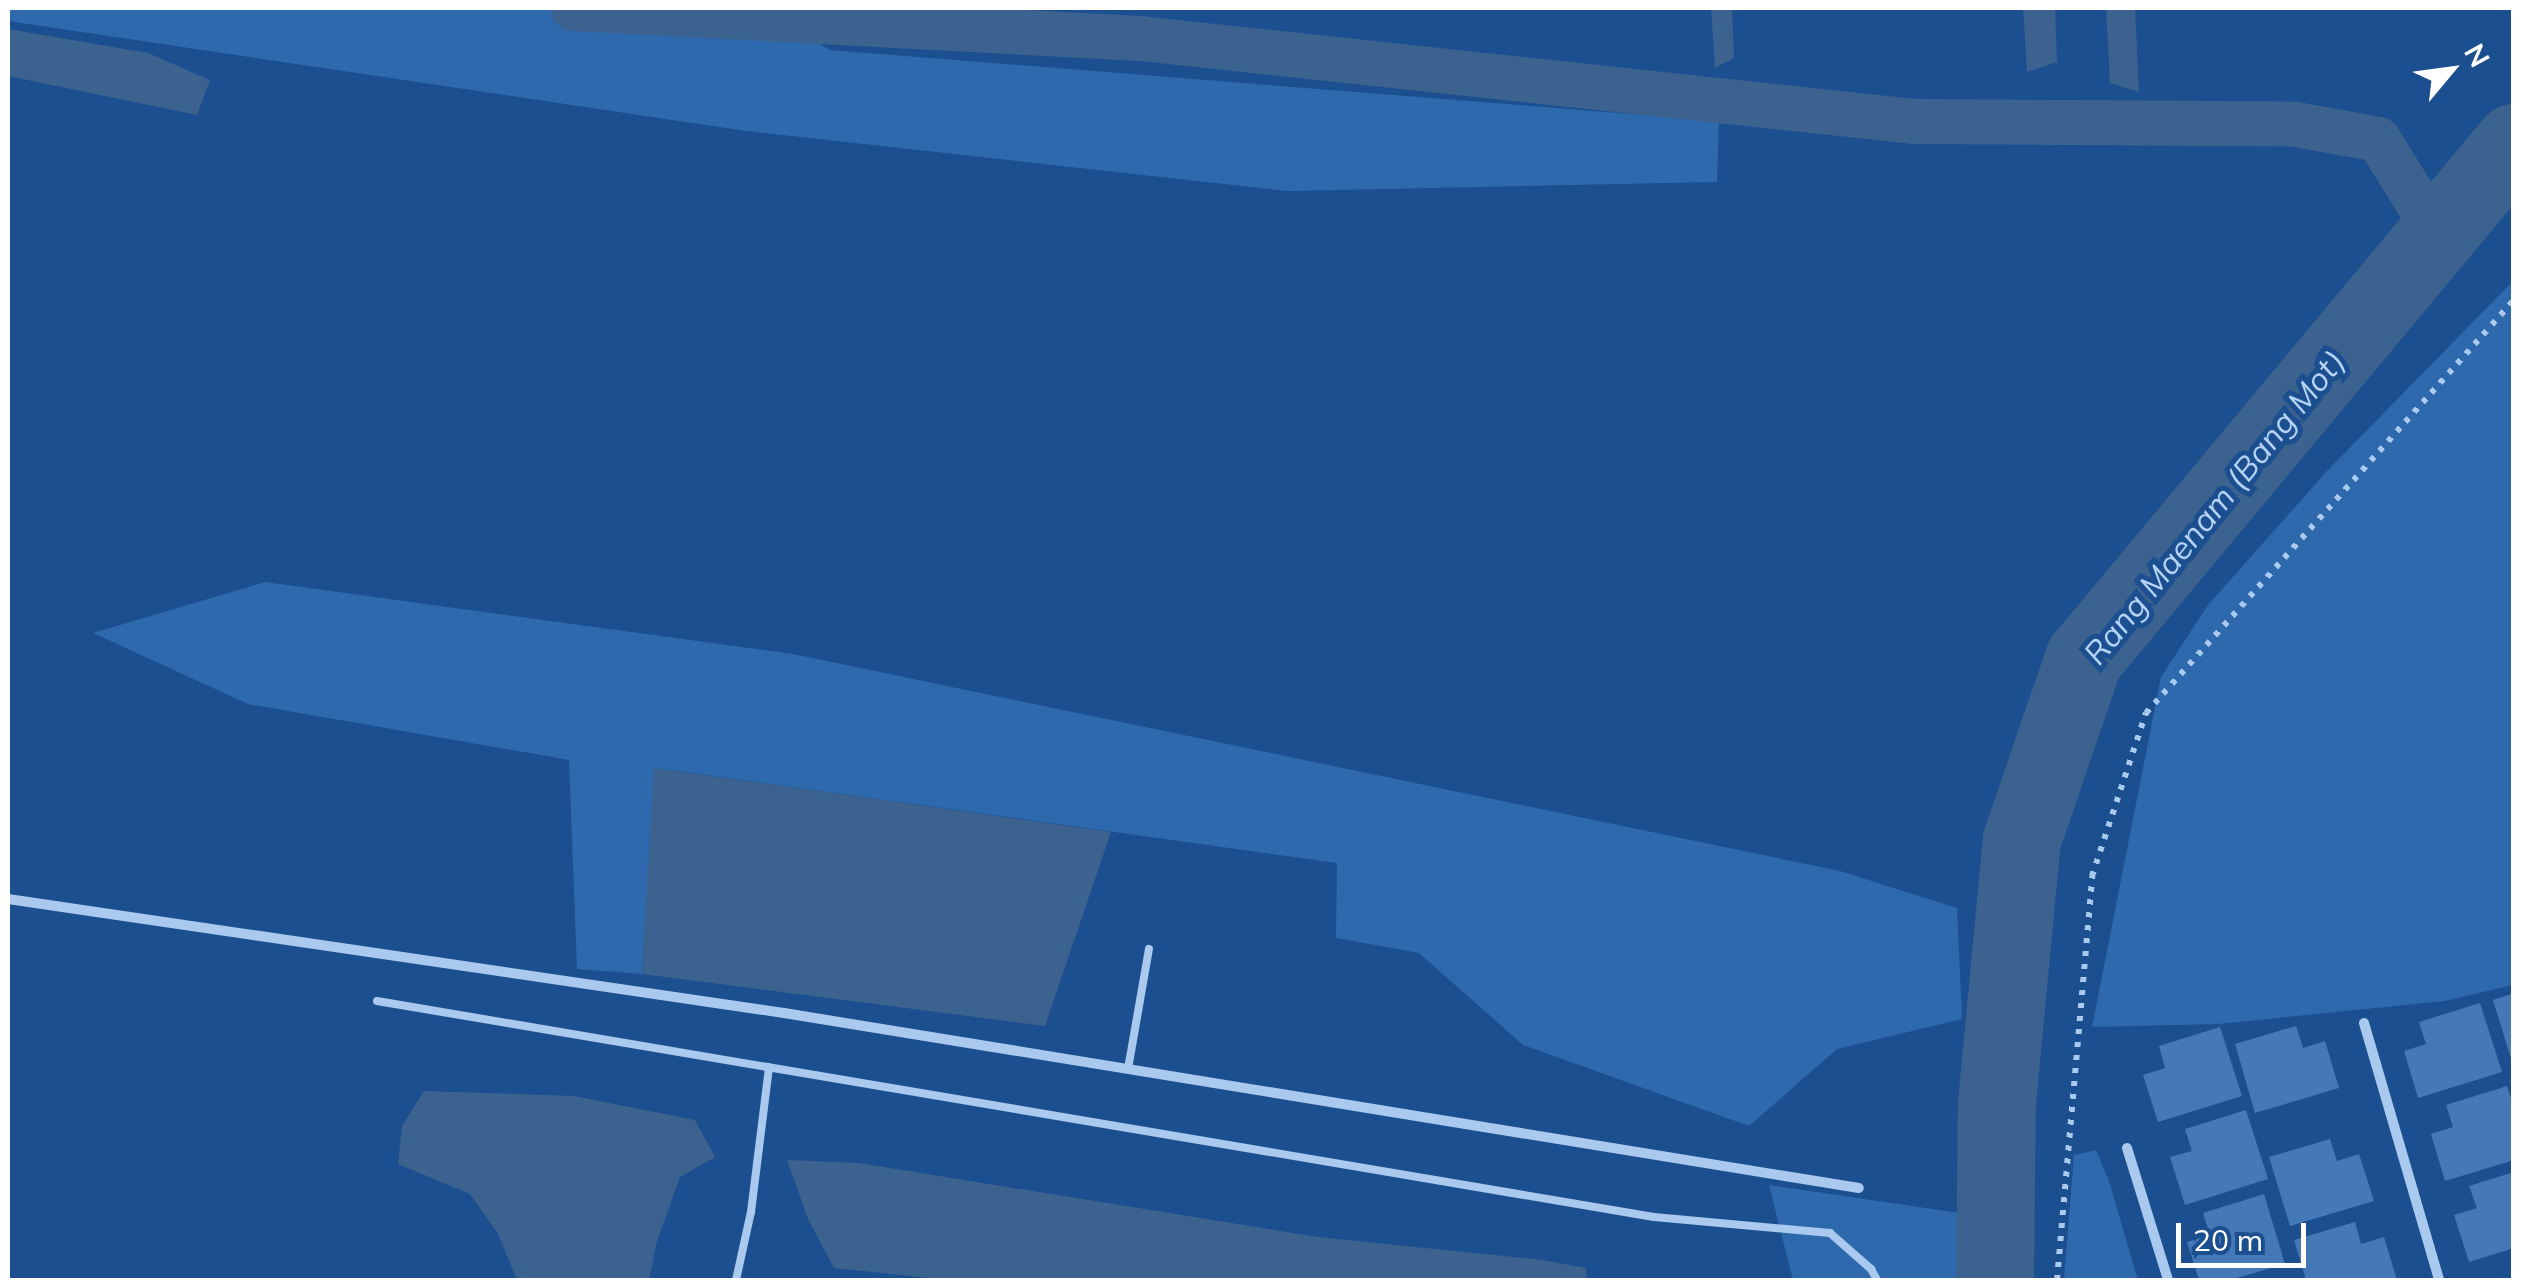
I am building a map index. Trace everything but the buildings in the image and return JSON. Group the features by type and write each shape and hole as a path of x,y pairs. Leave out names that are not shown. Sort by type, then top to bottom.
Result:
{"street":[{"path":"8,899 784,1013 1859,1188"},
{"path":"2364,1024 2439,1280"},
{"path":"2127,1148 2168,1280"}],"lane":[{"path":"1128,1069 1150,949"},
{"path":"378,1000 1654,1217 1830,1233 1871,1270 1876,1280"},
{"path":"736,1280 751,1212 769,1067"}],"path":[{"path":"2057,1280 2092,876 2146,713 2514,300"}],"shaded area":[{"path":"8,8 757,8 830,50 1719,121 1717,182 1288,191 746,131 8,21"},
{"path":"1711,8 1732,8 1734,58 1715,68"},
{"path":"2023,8 2055,8 2057,62 2027,72"},
{"path":"2106,8 2135,8 2139,92 2110,83"},
{"path":"8,29 148,53 210,80 197,115 8,76"},
{"path":"2513,281 2513,985 2445,1001 2218,1024 2092,1027 2161,677 2208,605 2327,471"},
{"path":"265,582 793,654 1840,871 1957,908 1962,1019 1837,1049 1749,1126 1523,1045 1419,953 1336,938 1337,863 655,768 642,974 577,969 569,760 248,704 93,633"},
{"path":"654,768 1111,832 1045,1026 642,974"},
{"path":"424,1091 574,1096 695,1120 715,1157 680,1177 657,1241 649,1280 517,1280 498,1234 470,1194 398,1164 402,1126"},
{"path":"2096,1150 2138,1280 2064,1280 2074,1155"},
{"path":"787,1160 859,1163 1318,1237 1543,1260 1586,1268 1587,1280 947,1280 834,1268 808,1219"},
{"path":"1769,1185 1973,1215 1960,1280 1793,1280"}],"waterway":[{"path":"573,8 1140,38 1913,121 2295,124 2378,139 2437,234"},
{"name":"Rang Maenam (Bang Mot)","path":"1995,1280 1997,1103 2022,840 2084,659 2514,143"}]}
